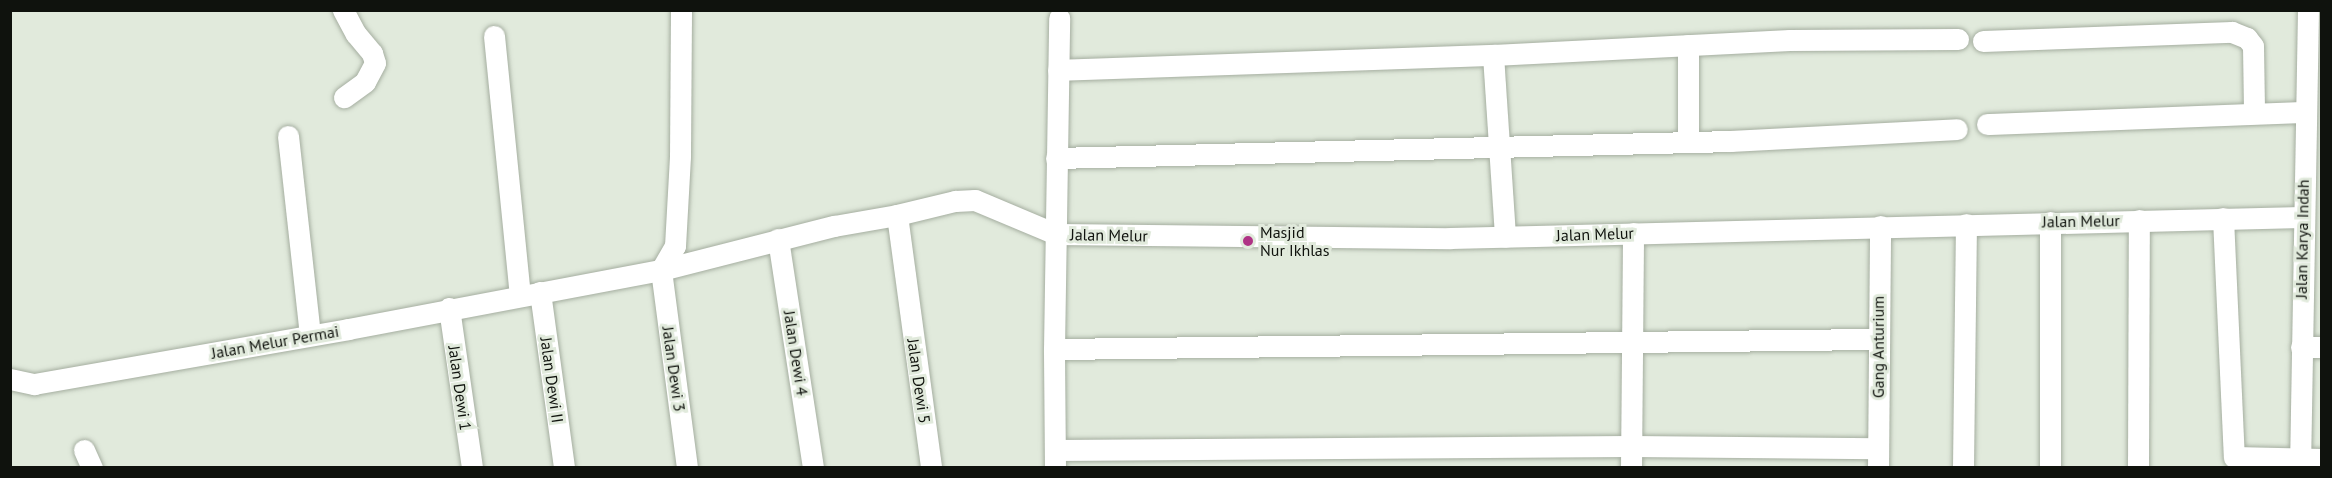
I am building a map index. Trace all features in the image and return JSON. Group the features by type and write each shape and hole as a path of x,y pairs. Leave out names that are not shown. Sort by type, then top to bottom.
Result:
{"street":[{"path":"343,10 356,34 372,53 375,63 365,82 344,97"},
{"path":"661,270 675,246 680,156 681,10"},
{"name":"Jalan Karya Indah","path":"2299,463 2311,347 2302,217 2305,112 2314,48 2308,10"},
{"path":"1059,18 1054,349 1055,459 1631,446 1878,458"},
{"path":"1983,41 2232,32 2247,38 2253,46 2253,113"},
{"name":"Jalan Dewi II","path":"494,36 530,294 564,468"},
{"path":"1058,70 1493,55 1790,40 1958,39"},
{"path":"1688,45 1688,142"},
{"path":"1493,55 1505,237"},
{"path":"1988,123 2305,112"},
{"path":"1056,158 1688,142 1957,129"},
{"path":"288,135 310,336"},
{"name":"Jalan Melur","path":"661,270 834,226 897,215 955,201 975,200 1056,234 1505,237 2302,217"},
{"name":"Jalan Dewi 5","path":"897,215 931,468"},
{"path":"2223,218 2234,457 2299,463 2322,459"},
{"path":"2138,468 2139,220"},
{"path":"2049,468 2050,222"},
{"path":"1963,468 1966,224"},
{"name":"Gang Anturium","path":"1878,458 1877,339 1880,226"},
{"path":"1631,468 1633,233"},
{"name":"Jalan Dewi 4","path":"778,239 813,468"},
{"name":"Jalan Melur Permai","path":"10,379 34,384 310,336 449,308 661,270"},
{"name":"Jalan Dewi 3","path":"661,270 687,468"},
{"name":"Jalan Dewi 1","path":"449,308 472,468"},
{"path":"1054,349 1877,339"}],"place":[{"name":"Masjid Nur Ikhlas","path":"1248,241"}]}
